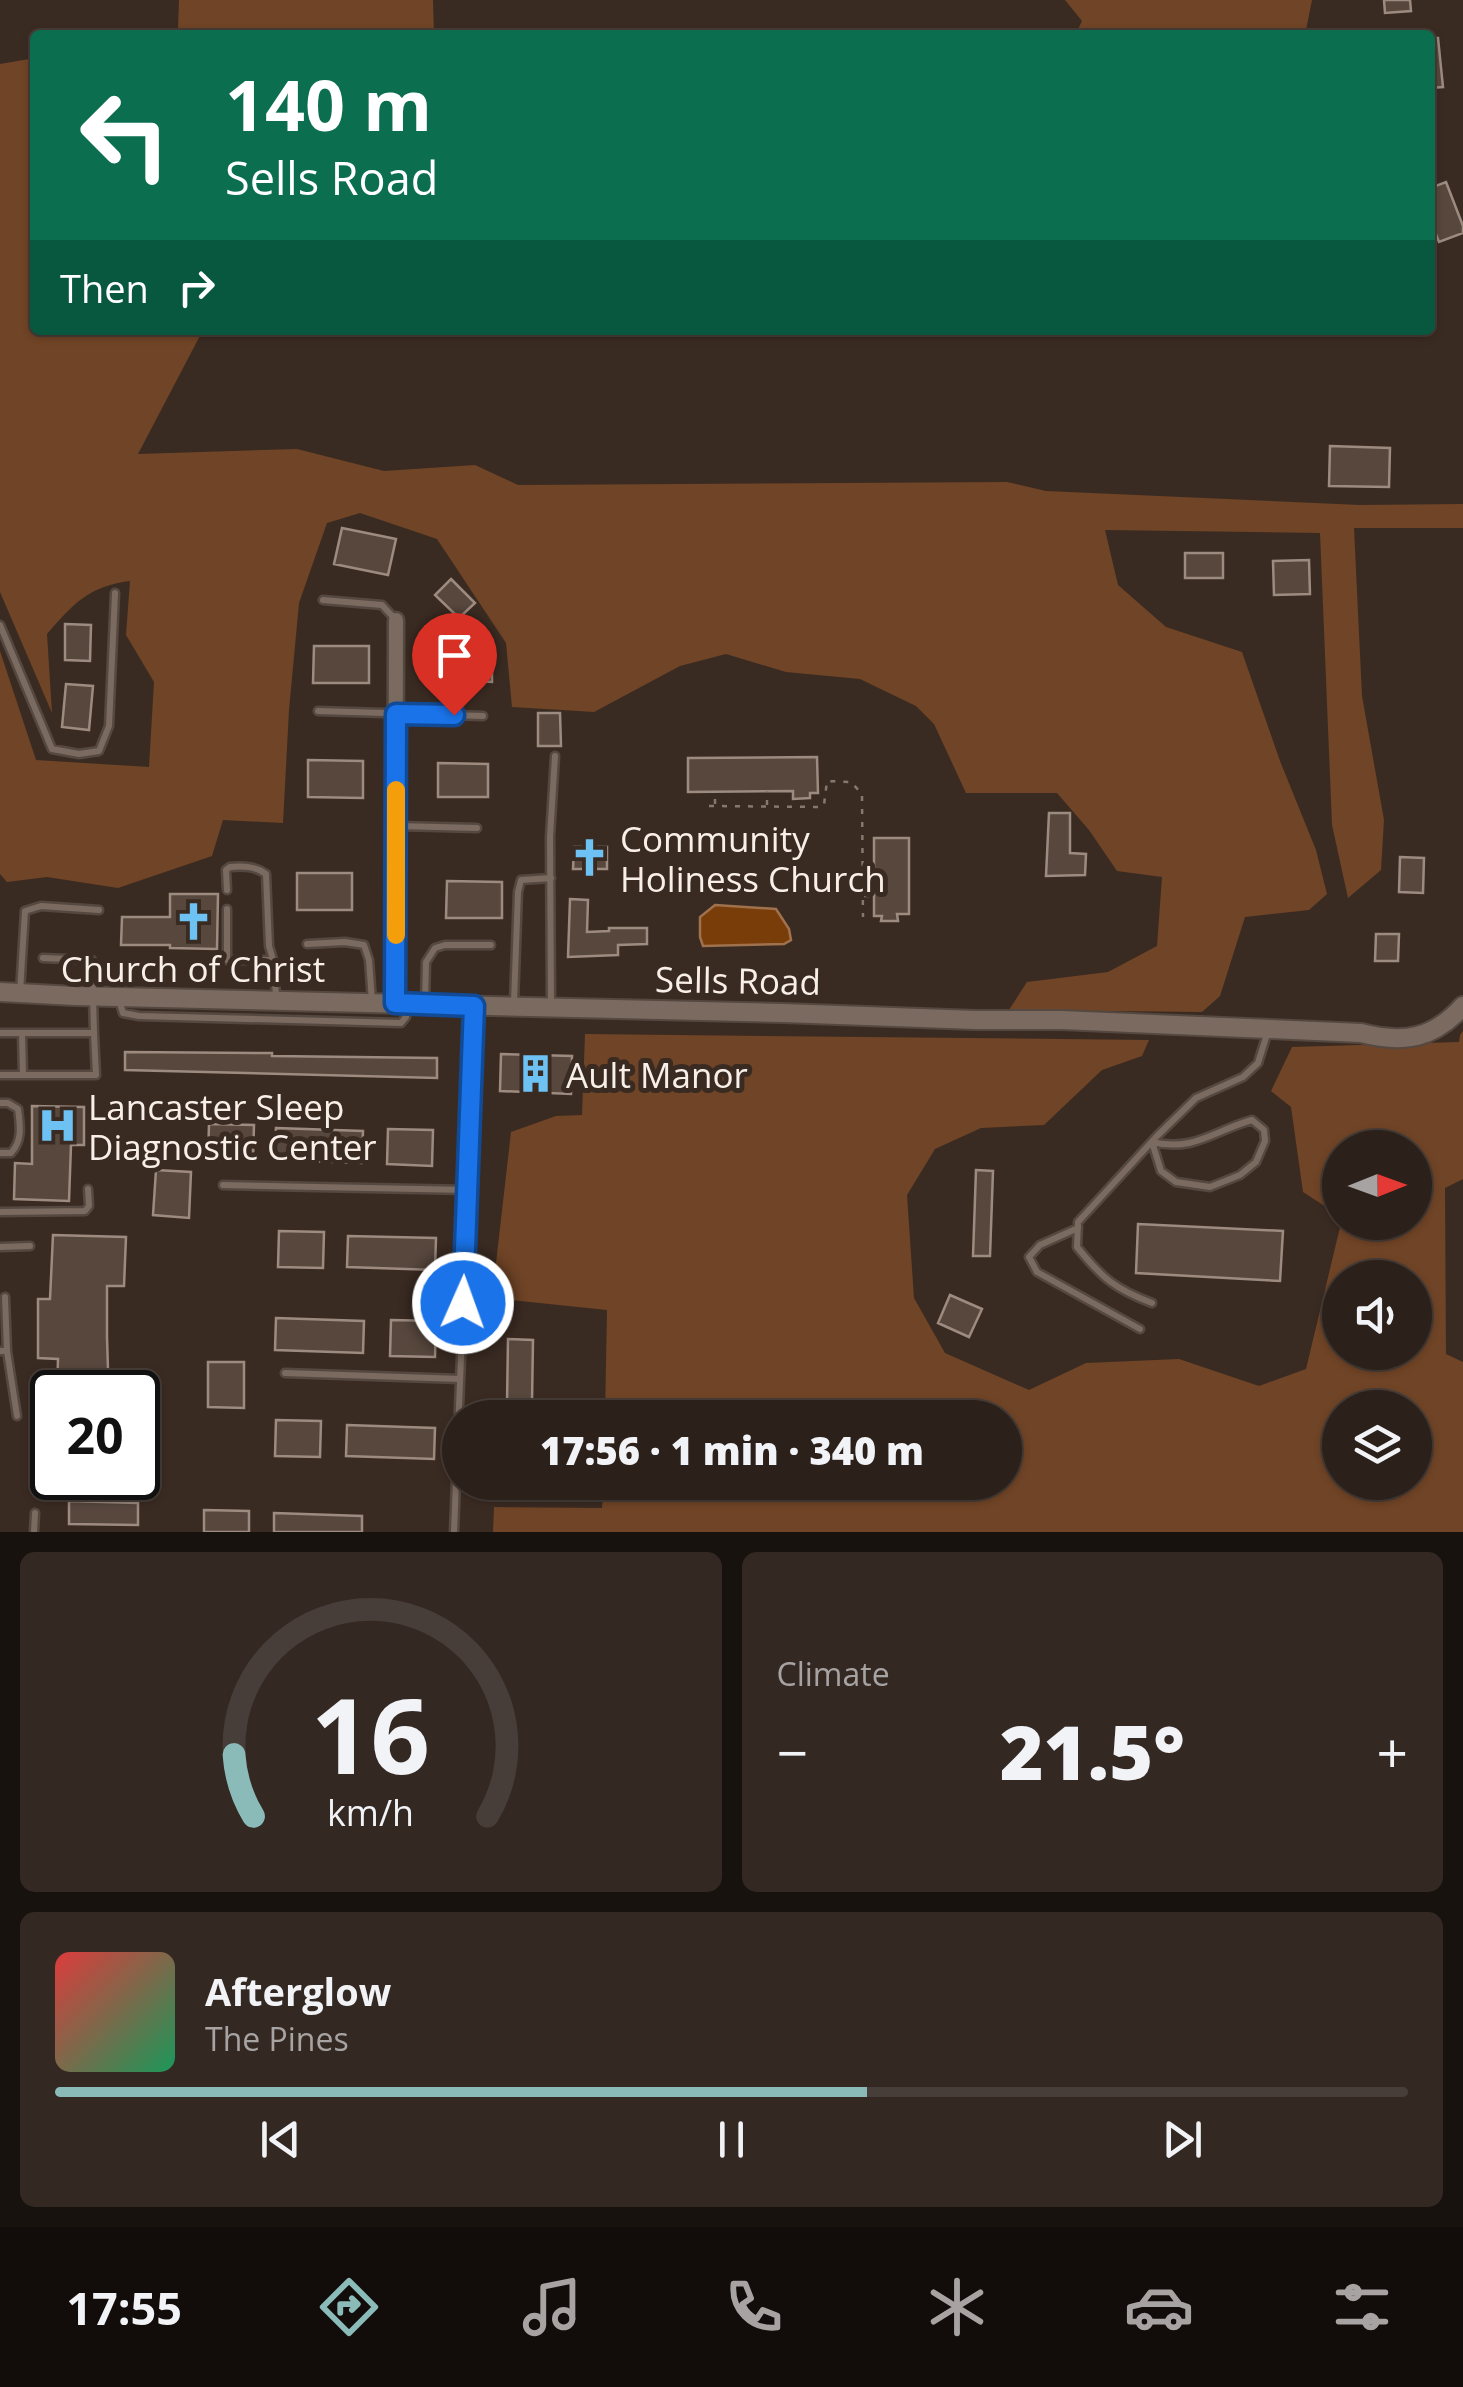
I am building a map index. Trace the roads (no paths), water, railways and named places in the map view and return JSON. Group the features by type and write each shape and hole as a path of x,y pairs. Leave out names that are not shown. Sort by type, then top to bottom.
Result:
{"street":[{"path":"396,620 400,1003"},
{"name":"Sells Road","path":"0,992 118,997 186,1008 241,1009 276,1000 297,1010 350,1012 372,1002 1062,1020 1361,1033 1404,1039 1444,1025 1463,1006"}],"lane":[{"path":"0,624 52,749 79,754 99,751 109,726 115,593"},
{"path":"323,600 382,606 396,620"},
{"path":"318,711 483,716"},
{"path":"551,1008 550,836 555,756"},
{"path":"396,826 476,828"},
{"path":"226,890 226,870 230,867 249,867 266,874 276,1000"},
{"path":"514,1007 521,880 551,878"},
{"path":"20,993 24,910 41,906 99,910"},
{"path":"227,909 226,960 273,960"},
{"path":"307,944 364,945 370,960 372,1002"},
{"path":"425,1004 426,962 435,948 491,945"},
{"path":"0,1075 96,1075 92,960 43,958"},
{"path":"350,1012 402,1023 406,1017 400,1003"},
{"path":"454,1532 474,1006"},
{"path":"241,1009 297,1010"},
{"path":"1152,1304 1127,1294 1101,1276 1077,1247 1078,1222 1196,1098 1243,1077 1258,1062 1268,1030"},
{"path":"0,1033 94,1033"},
{"path":"22,1033 23,1075"},
{"path":"0,1103 18,1108 20,1128 18,1145 11,1153 0,1153"},
{"path":"1252,1120 1264,1130 1265,1141 1256,1162 1240,1176 1210,1187 1176,1182 1161,1171 1152,1142 1170,1146 1194,1143 1252,1120"},
{"path":"223,1185 468,1190"},
{"path":"0,1212 85,1211 89,1206 88,1189"},
{"path":"1078,1228 1040,1246 1029,1257 1037,1272 1140,1329"},
{"path":"0,1247 30,1246"},
{"path":"5,1297 4,1351 16,1416"},
{"path":"285,1373 460,1379"},
{"path":"34,1532 35,1513"}],"place":[{"name":"Community Holiness Church","path":"590,858"},
{"name":"Church of Christ","path":"193,921"},
{"name":"Ault Manor","path":"536,1074"},
{"name":"Lancaster Sleep Diagnostic Center","path":"58,1126"}]}
